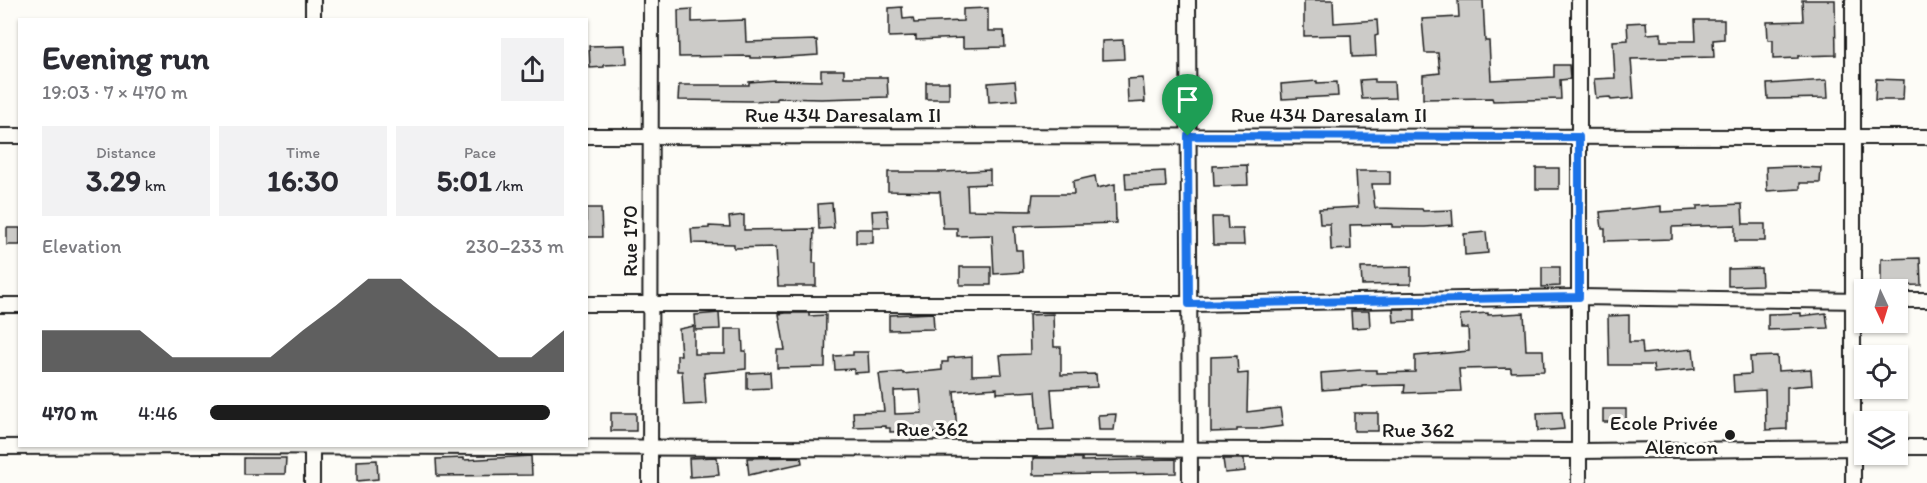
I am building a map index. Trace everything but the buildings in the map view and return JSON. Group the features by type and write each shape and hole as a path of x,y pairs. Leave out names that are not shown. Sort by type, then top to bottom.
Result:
{"street":[{"path":"313,0 313,18"},
{"name":"Rue 170","path":"651,0 651,483"},
{"path":"1188,0 1190,483"},
{"path":"1579,0 1579,483"},
{"path":"1854,0 1853,137 1858,279"},
{"path":"0,136 18,136"},
{"name":"Rue 434 Daresalam II","path":"588,136 1927,137"},
{"path":"588,304 1189,304 1579,297 1854,301"},
{"path":"1908,300 1927,300"},
{"path":"0,304 18,304"},
{"path":"1859,333 1859,411"},
{"name":"Rue 362","path":"0,447 18,447"},
{"path":"312,447 312,483"},
{"name":"Rue 362","path":"482,447 1190,451 1854,448"},
{"path":"1908,447 1927,447"},
{"path":"1853,483 1856,465"}],"place":[{"name":"Ecole Privée Alencon","path":"1730,435"}],"route":[{"path":"1188,136 1579,137 1579,297 1189,304 1188,136"}]}
